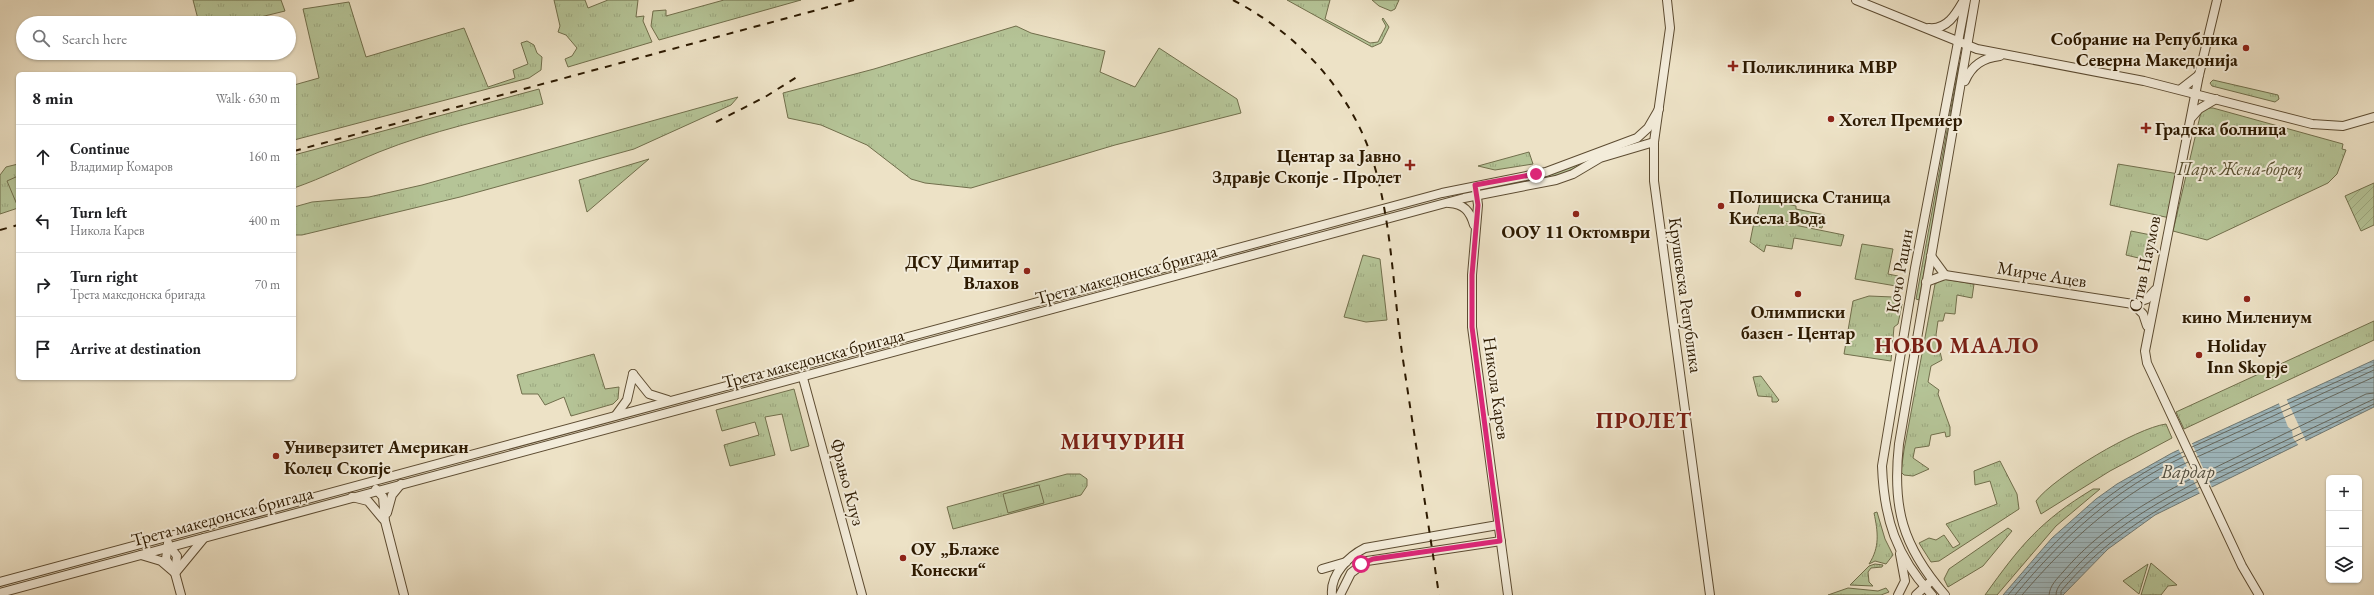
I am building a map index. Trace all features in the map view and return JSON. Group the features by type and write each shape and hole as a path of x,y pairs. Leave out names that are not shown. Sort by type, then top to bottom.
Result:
{"street":[{"name":"Крушевска Република","path":"1667,0 1670,28 1654,142 1654,180 1710,595"},
{"path":"1856,0 1968,46 2009,56 2181,89 2320,126 2346,126 2374,117"},
{"path":"1926,28 1938,28 1947,24 1965,0"},
{"name":"Кочо Рацин","path":"1926,588 1898,546 1886,515 1883,490 1884,451 1915,268 1959,42 1965,0"},
{"path":"1968,46 1975,0"},
{"name":"Стив Наумов","path":"2216,0 2195,93 2155,289 2145,356 2242,566 2259,595"},
{"name":"Кочо Рацин","path":"1944,595 1933,589 1906,536 1898,502 1896,474 1926,282 1968,46"},
{"path":"1960,91 1970,71 1978,64 1988,58 2009,56"},
{"path":"2181,89 2199,75"},
{"path":"2190,120 2195,112 2216,99"},
{"name":"Трета македонска бригада","path":"0,592 169,546 204,538 376,490 803,378 1447,202 1556,180 1573,174 1600,158 1631,145 1645,132 1659,108"},
{"name":"Трета македонска бригада","path":"0,582 373,480 674,401 1475,185 1546,172 1631,145 1654,142"},
{"path":"1631,145 1653,157"},
{"name":"Никола Карев","path":"1475,185 1477,195 1472,327 1498,542 1508,595"},
{"path":"1447,202 1462,205 1467,210 1472,218 1475,232"},
{"path":"1926,282 1945,274 1931,256"},
{"name":"Мирче Ацев","path":"1945,274 2133,304"},
{"path":"2148,328 2145,318 2133,304 2147,299 2155,289"},
{"path":"616,415 627,400 633,374 653,396 674,401"},
{"name":"Фрањо Клуз","path":"803,378 862,595"},
{"path":"373,480 377,499 383,512 404,595"},
{"path":"385,521 392,495 401,484"},
{"path":"350,497 368,501 385,521"},
{"path":"1332,595 1334,582 1346,562 1358,552 1375,544 1496,525"},
{"path":"167,536 169,546 177,556 175,573 181,595"},
{"path":"175,573 204,538"},
{"path":"1340,595 1351,573 1367,561 1498,542"},
{"path":"1898,546 1905,581 1898,595"},
{"path":"140,555 161,561 175,573"},
{"path":"1322,569 1346,562"},
{"path":"1916,595 1926,588 1933,589"}],"green space":[{"path":"193,0 281,0 285,11 265,16 197,16"},
{"path":"554,0 585,0 588,8 608,0 638,0 636,17 644,16 643,21 652,42 568,67 565,59 572,56 577,48 566,35 558,32 560,26"},
{"path":"724,0 801,0 659,40 651,26 653,11 666,10 666,16"},
{"path":"1287,0 1330,0 1325,19 1370,43 1378,42 1386,26 1382,19 1383,18 1389,27 1381,43 1372,47"},
{"path":"1372,0 1399,0 1395,9 1391,11 1379,6"},
{"path":"349,2 366,57 464,28 488,87 515,78 513,70 528,64 521,43 527,41 534,45 537,53 542,57 541,70 529,78 296,139 296,84 319,78 303,9"},
{"path":"1016,26 1031,33 1105,51 1100,72 1135,87 1159,48 1237,99 1241,113 1115,145 971,188 925,183 911,179 867,145 821,125 788,118 783,93 874,69"},
{"path":"1959,65 1961,65 1919,300 1916,299"},
{"path":"2213,80 2278,95 2279,99 2275,102 2212,86 2210,83"},
{"path":"539,89 543,104 419,138 379,152 296,187 296,154"},
{"path":"738,97 731,105 634,149 460,197 302,235 296,235 296,206 312,202 369,197 422,185"},
{"name":"Парк Жена-борец","path":"2207,108 2213,108 2343,144 2342,149 2346,150 2337,174 2328,183 2207,240 2173,231 2201,112"},
{"path":"1529,152 1533,164 1495,170 1478,166"},
{"path":"649,159 587,212 579,180"},
{"path":"1587,161 1562,175 1497,186 1497,184 1537,178"},
{"path":"16,164 16,209 0,214 0,175 6,167"},
{"path":"2118,164 2179,174 2170,218 2110,205"},
{"path":"16,177 16,202 7,181"},
{"path":"2374,183 2374,225 2361,231 2345,196"},
{"path":"1761,198 1796,206 1796,209 1825,215 1822,228 1757,216"},
{"path":"1755,217 1844,235 1841,246 1794,238 1792,249 1766,245 1764,252 1750,242"},
{"path":"2131,231 2156,236 2151,261 2126,255"},
{"path":"1862,244 1893,249 1888,274 1898,276 1896,286 1855,279"},
{"path":"1363,255 1380,259 1387,320 1366,322 1344,317"},
{"path":"1943,279 1974,284 1972,298 1957,295 1955,314 1945,313 1943,321 1938,321 1936,335 1942,360 1931,366 1928,382 1939,390 1938,394 1950,427 1950,436 1946,437 1945,432 1931,435 1929,446 1915,448 1913,458 1929,469 1913,476 1904,475 1901,472 1904,450 1935,284"},
{"path":"1869,296 1893,297 1902,304 1898,324 1894,327 1891,361 1844,354 1853,301"},
{"path":"2374,321 2374,340 2184,429 2176,412"},
{"path":"594,354 605,389 619,387 618,399 613,404 571,416 564,397 545,405 538,394 522,394 517,375"},
{"path":"1761,376 1779,400 1777,402 1772,402 1772,397 1758,396 1753,377"},
{"path":"794,389 809,446 791,451 782,414 765,417 775,455 730,466 724,445 759,435 755,422 722,431 716,410"},
{"path":"2166,424 2172,438 2110,471 2041,514 2036,501 2060,479 2096,455 2116,444 2153,427"},
{"path":"2000,461 2017,494 2019,509 1939,561 1931,562 1919,543 1929,538 1936,540 1944,535 1953,548 1960,544 1946,524 1997,504 1990,481 1975,485 1974,471"},
{"path":"1067,474 1080,474 1087,479 1087,486 1081,495 953,529 947,507"},
{"path":"1039,485 1044,503 1008,513 1003,494"},
{"path":"2093,489 2100,489 2056,526 1997,595 1985,595 2009,562 2032,536 2059,512"},
{"path":"1877,512 1885,539 1893,555 1886,564 1875,561 1869,564 1875,552 1877,539 1874,513"},
{"path":"2008,528 2012,531 1983,566 1948,587 1944,579 1949,569"},
{"path":"2151,563 2177,585 2168,586 2161,595 2141,595"},
{"path":"1875,564 1883,565 1882,567 1871,568 1868,572 1869,582 1873,586 1850,585 1869,566"},
{"path":"2148,564 2139,594 2123,581"},
{"path":"1848,588 1878,591 1886,588 1889,592 1881,595 1828,595"}],"water":[{"name":"Вардар","path":"2374,360 2374,407 2155,515 2108,549 2063,595 2003,595 2052,538 2096,499 2117,484 2172,453"}],"pier":[{"path":"2286,398 2306,442 2299,446 2293,438 2292,430 2288,427 2278,401"},
{"path":"2191,441 2212,488 2200,494 2178,448"}],"railway":[{"path":"296,150 854,0"},
{"path":"1233,0 1259,15 1283,32 1305,52 1325,74 1342,97 1357,123 1369,150 1378,179 1387,222 1402,353 1439,595"},
{"path":"716,122 765,97 800,75"},
{"path":"0,230 16,226"}],"place":[{"name":"Собрание на Република Северна Македонија","path":"2246,48"},
{"name":"Поликлиника МВР","path":"1733,66"},
{"name":"Хотел Премиер","path":"1831,119"},
{"name":"Градска болница","path":"2146,128"},
{"name":"Центар за Јавно Здравје Скопје - Пролет","path":"1410,165"},
{"name":"Полициска Станица Кисела Вода","path":"1721,206"},
{"name":"ООУ 11 Октомври","path":"1576,214"},
{"name":"ДСУ Димитар Влахов","path":"1027,271"},
{"name":"Олимписки базен - Центар","path":"1798,294"},
{"name":"кино Милениум","path":"2247,299"},
{"name":"Holiday Inn Skopje","path":"2199,355"},
{"name":"Универзитет Американ Колеџ Скопје","path":"276,456"},
{"name":"ОУ „Блаже Конески“","path":"903,558"}],"district":[{"name":"НОВО МААЛО","path":"1957,345"},
{"name":"ПРОЛЕТ","path":"1644,420"},
{"name":"МИЧУРИН","path":"1123,441"}],"route":[{"path":"1361,564 1373,559 1500,541 1472,327 1471,295 1478,205 1475,185 1536,174"}]}
